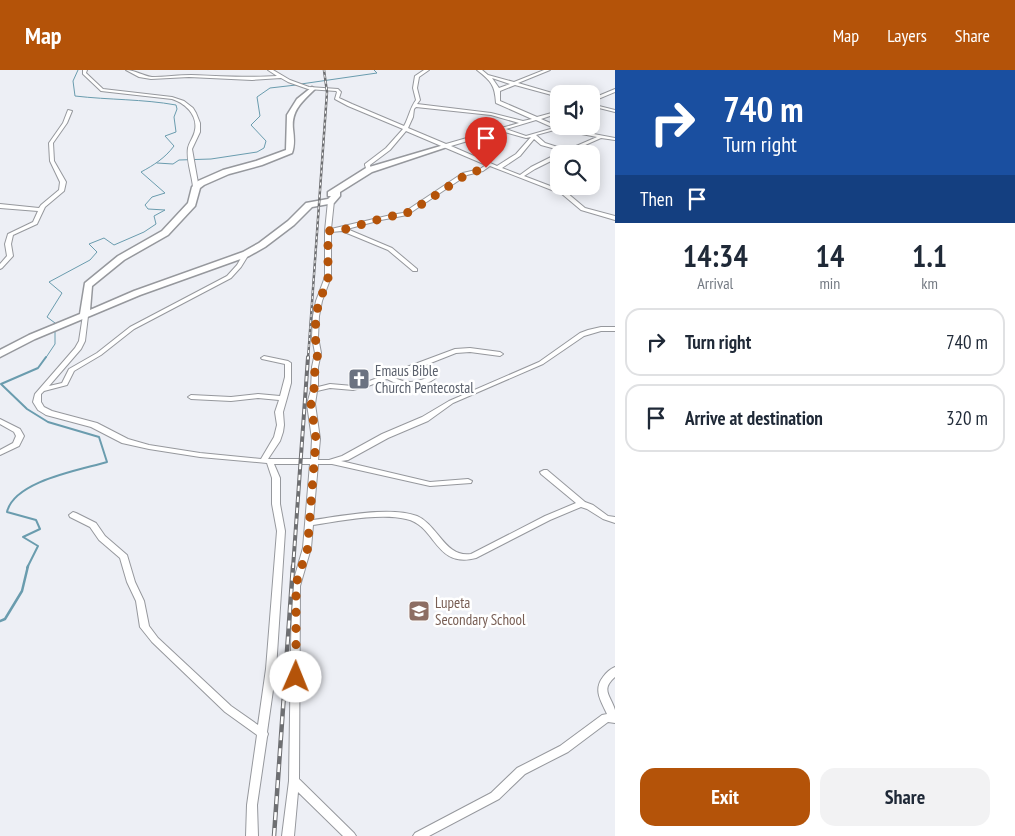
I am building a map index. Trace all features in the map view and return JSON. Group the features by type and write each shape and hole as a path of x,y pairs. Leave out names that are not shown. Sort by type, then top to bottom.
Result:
{"street":[{"path":"85,70 84,73 87,78 102,90 172,98 182,101 189,106 195,116 198,129 190,145 196,187 192,204 165,232 121,258 88,285 82,318 82,341 78,349 38,394 37,402 43,410 94,425 125,441 200,455 266,461 332,462 430,484 468,481"},
{"path":"128,70 151,78 189,76 252,79 281,77"},
{"path":"270,70 281,77 312,89 337,90 339,92 337,98 344,103 497,168 564,193 583,208 615,218"},
{"path":"369,170 367,165 388,149 405,129 414,105 418,100 415,88 416,76 426,70"},
{"path":"484,73 490,70"},
{"path":"498,90 548,70"},
{"path":"484,73 550,94"},
{"path":"484,73 498,90 499,103 550,125"},
{"path":"196,187 211,177 286,153 291,145 289,125 294,108 302,97 312,89"},
{"path":"600,97 615,90"},
{"path":"414,105 491,114 521,122"},
{"path":"600,107 615,111"},
{"path":"0,267 10,256 8,244 11,234 34,223 41,210 62,188 63,182 52,161 51,143 65,123 70,111"},
{"path":"321,203 369,170 550,114"},
{"path":"500,129 522,136 534,136 550,130"},
{"path":"592,135 615,139"},
{"path":"579,145 590,140 615,135"},
{"path":"534,136 550,147"},
{"path":"497,168 510,162 520,154 534,136"},
{"path":"520,177 550,159"},
{"path":"328,231 344,230 387,217 402,216 461,177 470,172 485,169 489,164"},
{"path":"288,836 294,781 296,586 299,572 307,554 316,439 311,402 318,353 315,337 316,316 319,301 328,281 328,231 332,201 336,196 336,191"},
{"path":"0,354 137,292 246,254 262,245 291,223 308,206 332,201"},
{"path":"0,206 41,210"},
{"path":"344,230 390,249 415,270"},
{"path":"42,389 65,384 72,370 99,354 132,328 229,277 246,254"},
{"path":"332,462 345,458 386,436 425,419 451,402 479,388 541,363 581,333 593,329 615,329"},
{"path":"314,390 335,386 353,388 458,350 500,354"},
{"path":"264,358 288,363 289,385 279,414 278,438 266,461"},
{"path":"387,377 408,386 434,377 418,365"},
{"path":"191,397 231,399 258,396 284,398"},
{"path":"0,420 17,431 20,436 16,444 0,453"},
{"path":"252,836 252,805 276,617 281,531 276,504 277,484 266,461"},
{"path":"544,472 582,504 604,518 615,520"},
{"path":"309,523 397,515 409,516 426,527 454,557 461,559 473,556 574,505 582,504"},
{"path":"73,515 93,525 102,538 124,557 130,582 140,601 145,627 155,640 228,709 262,734"},
{"path":"419,836 495,796 521,772 564,749 606,718 614,718 601,691 601,685 615,671"},
{"path":"294,781 350,836"}],"waterway":[{"path":"45,359 55,344 55,323 47,317 62,293 49,282 90,260 97,252 89,244 104,238 114,245 144,232 156,224 154,216 165,210 148,209 145,205 152,197 165,193 141,172 159,161 171,150 174,146 165,136 176,132 174,117 177,109 176,105 75,96 73,81 78,70"},
{"path":"301,84 377,73 374,70"},
{"path":"157,163 173,164 179,160 211,159 257,152 264,148 266,141 251,125 260,116 257,97 270,88 296,85"},
{"path":"28,566 38,546 23,537 40,529 36,520 7,512 12,501 22,492 49,478 107,462 99,437 48,422 27,409 1,384 38,368 46,357"},
{"path":"0,621 5,619 22,591 28,566"}],"railway":[{"path":"308,359 327,92 324,70"},
{"path":"293,568 308,357"},
{"path":"274,836 293,566"}],"place":[{"name":"Emaus Bible Church Pentecostal","path":"359,379"},
{"name":"Lupeta Secondary School","path":"419,611"}],"route":[{"path":"296,677 296,586 299,572 307,554 316,439 313,422 314,414 311,404 318,353 315,337 316,308 328,281 328,231 346,229 390,216 402,216 456,180 470,172 486,168"}]}
